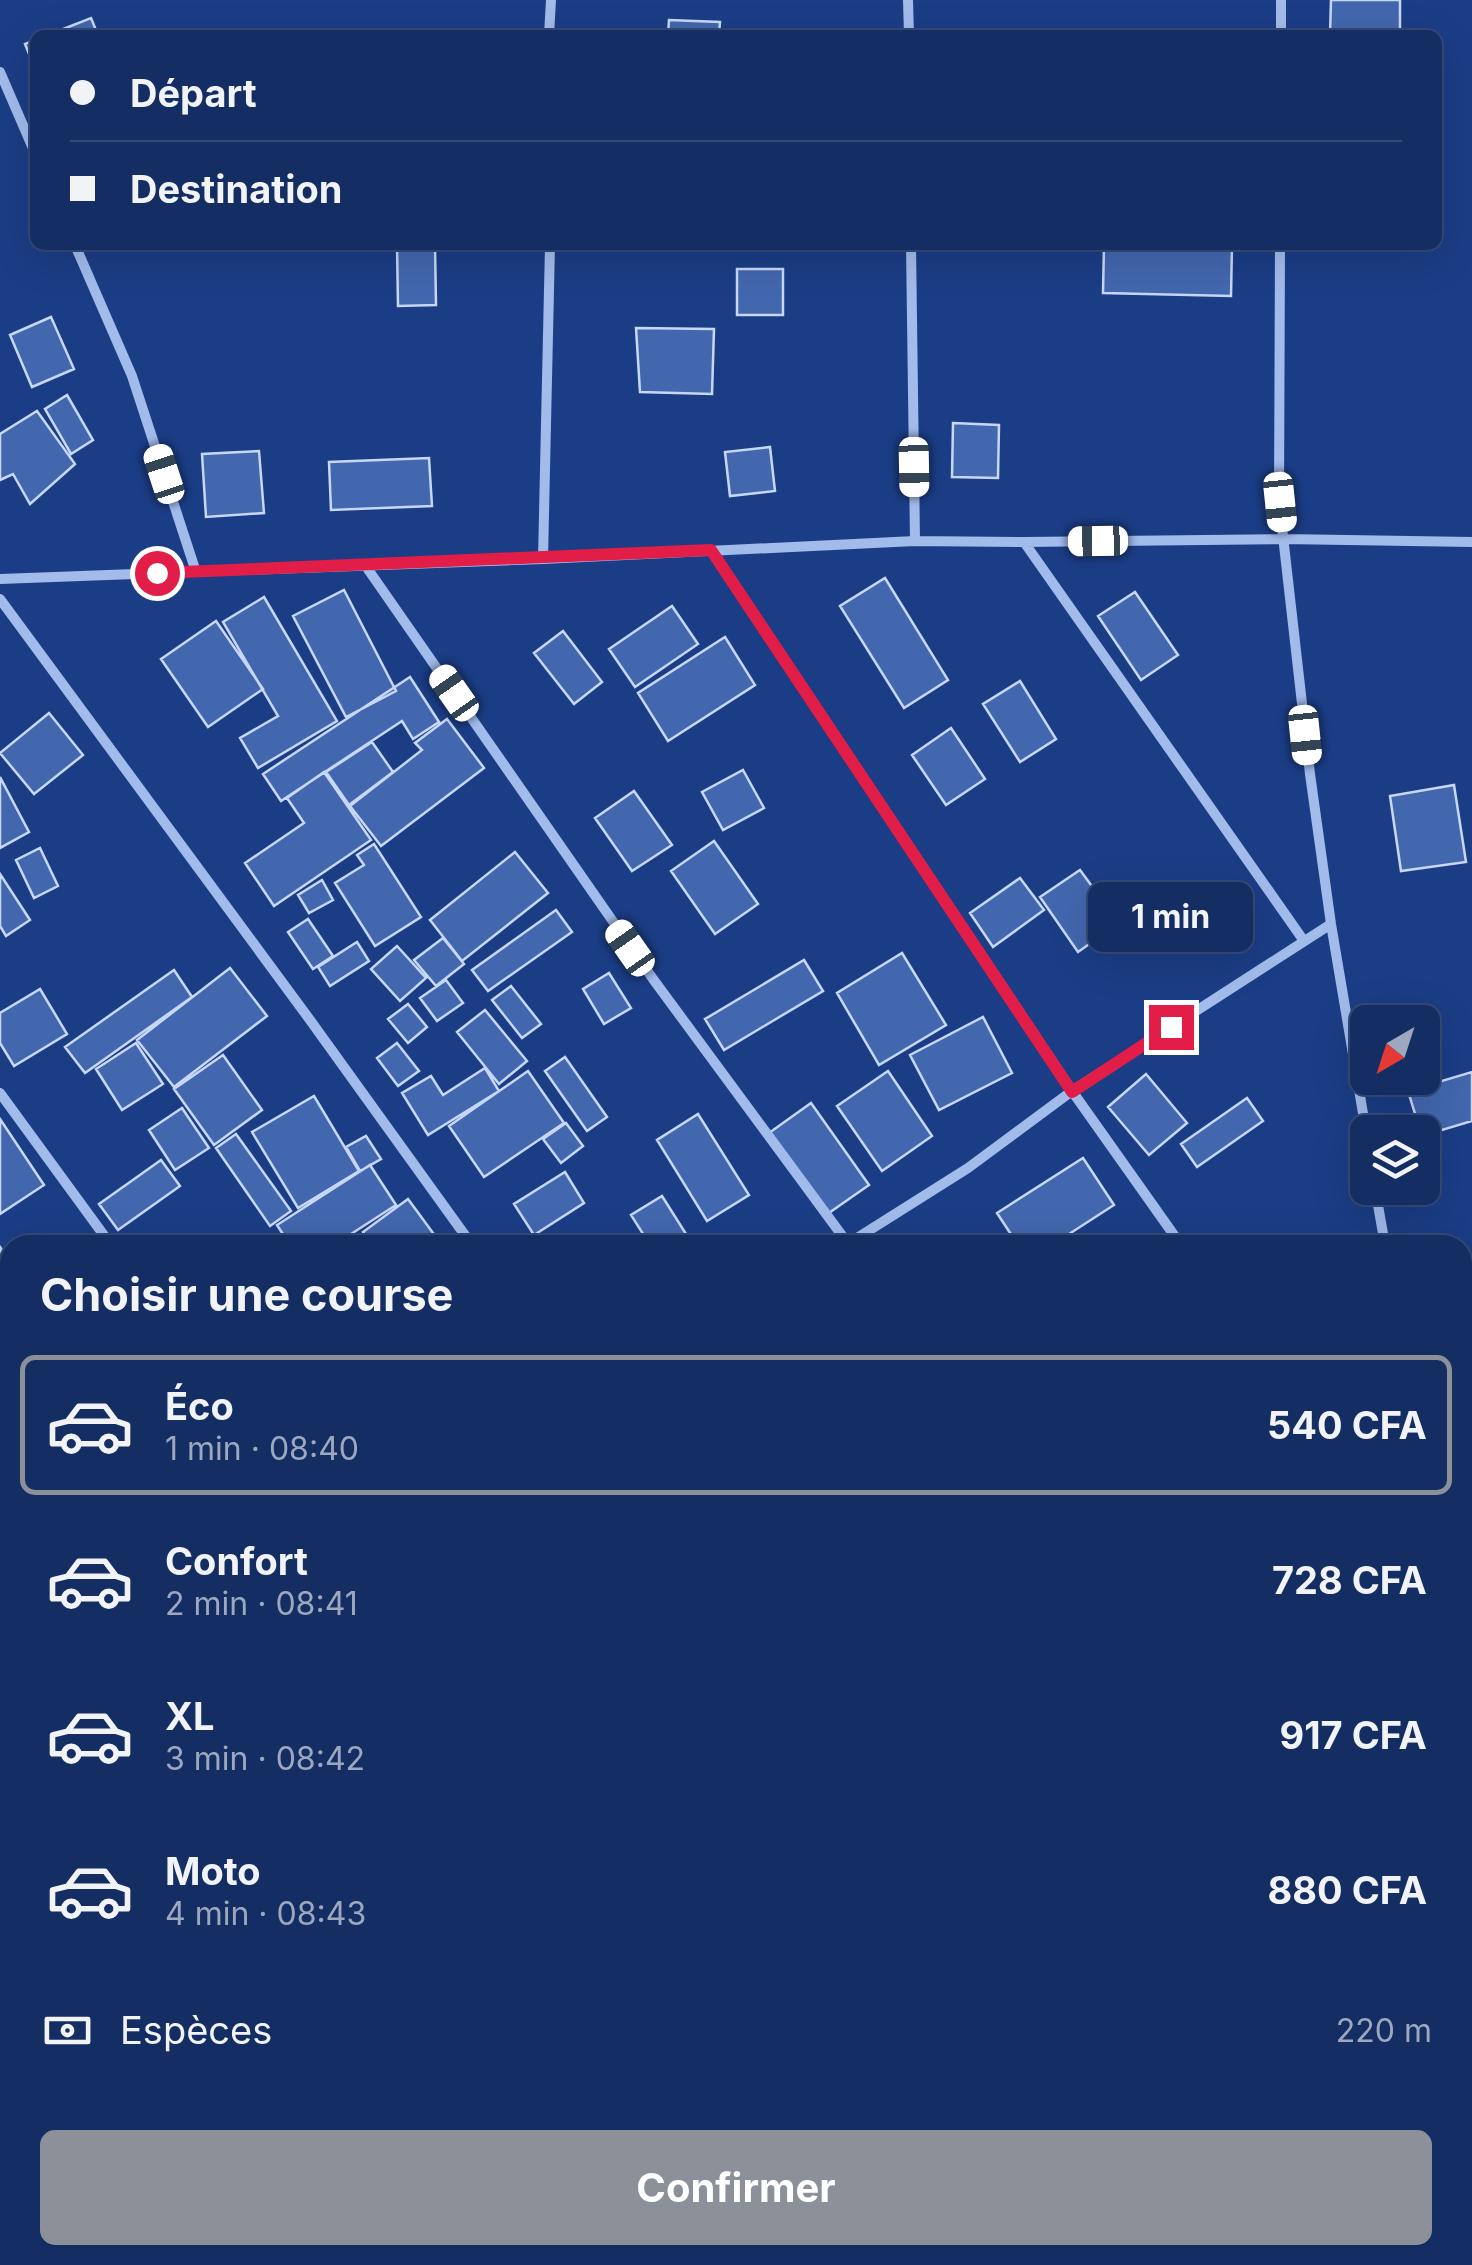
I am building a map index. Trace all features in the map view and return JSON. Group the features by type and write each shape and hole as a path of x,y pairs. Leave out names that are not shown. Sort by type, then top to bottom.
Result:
{"street":[{"path":"549,30 551,0"},
{"path":"908,0 908,30"},
{"path":"1281,0 1281,30"},
{"path":"0,72 30,141"},
{"path":"77,250 132,376 196,572"},
{"path":"542,559 550,250"},
{"path":"911,250 915,540"},
{"path":"1280,250 1280,502 1310,774 1363,1115"},
{"path":"0,579 542,559 915,540 1472,542"},
{"path":"1024,542 1304,940"},
{"path":"711,550 1072,1092 1174,1235"},
{"path":"365,565 652,980 841,1235"},
{"path":"0,600 465,1235"},
{"path":"862,1235 968,1168 1072,1092 1331,924"},
{"path":"0,1093 105,1235"},
{"path":"1378,1205 1383,1235"}],"building":[{"path":"1331,0 1400,0 1400,30 1330,30"},
{"path":"91,18 96,30 61,30"},
{"path":"669,20 720,22 719,30 668,30"},
{"path":"397,250 435,250 436,305 398,306"},
{"path":"1104,250 1232,250 1231,296 1103,293"},
{"path":"737,269 783,269 783,315 737,315"},
{"path":"51,317 74,369 32,387 10,335"},
{"path":"636,328 714,329 712,394 640,392"},
{"path":"67,395 93,440 71,454 45,409"},
{"path":"37,411 75,464 30,504 13,474 0,480 0,434"},
{"path":"953,423 999,425 998,478 952,477"},
{"path":"770,447 775,491 730,496 725,452"},
{"path":"259,451 264,513 206,517 202,454"},
{"path":"429,458 432,506 331,510 329,462"},
{"path":"885,578 948,680 904,708 840,606"},
{"path":"344,590 396,691 346,717 293,616"},
{"path":"1135,592 1178,655 1141,680 1098,616"},
{"path":"264,597 337,721 258,768 240,738 278,716 223,622"},
{"path":"672,606 698,644 635,687 609,649"},
{"path":"216,621 263,689 208,727 161,659"},
{"path":"563,631 602,682 574,704 534,653"},
{"path":"725,637 755,685 668,741 638,693"},
{"path":"410,677 439,722 413,739 402,721 281,801 263,774"},
{"path":"1020,681 1056,739 1020,762 983,704"},
{"path":"49,713 83,755 34,794 0,753"},
{"path":"447,719 484,768 381,846 350,806 422,750 415,743"},
{"path":"951,728 985,779 946,805 912,755"},
{"path":"372,742 393,772 349,805 326,772"},
{"path":"743,770 764,808 723,830 702,792"},
{"path":"324,772 371,840 274,906 245,863 304,823 287,798"},
{"path":"0,777 29,832 0,848"},
{"path":"1454,785 1466,862 1401,871 1390,796"},
{"path":"634,791 672,845 632,871 595,818"},
{"path":"714,841 758,904 715,934 671,871"},
{"path":"374,844 421,917 375,946 335,883 364,865 357,855"},
{"path":"40,848 58,886 34,898 16,860"},
{"path":"515,852 548,893 462,961 430,920"},
{"path":"1080,870 1119,923 1078,952 1040,897"},
{"path":"0,874 30,920 6,936 0,926"},
{"path":"1020,878 1044,910 993,947 970,913"},
{"path":"322,880 333,900 309,913 298,895"},
{"path":"556,910 572,932 488,991 472,970"},
{"path":"308,919 333,956 313,969 288,932"},
{"path":"443,938 464,964 436,986 414,960"},
{"path":"357,942 369,961 330,986 318,967"},
{"path":"397,946 426,978 400,1001 371,969"},
{"path":"902,953 946,1025 879,1065 837,993"},
{"path":"804,960 823,991 724,1050 705,1019"},
{"path":"230,968 267,1016 174,1087 137,1040"},
{"path":"174,970 192,997 85,1073 65,1047"},
{"path":"609,973 631,1008 604,1024 583,989"},
{"path":"446,980 463,1003 437,1021 420,998"},
{"path":"511,986 541,1024 522,1038 492,1000"},
{"path":"40,989 67,1034 14,1066 0,1043 0,1013"},
{"path":"408,1004 427,1027 408,1043 388,1019"},
{"path":"485,1010 527,1061 499,1084 457,1032"},
{"path":"983,1017 1012,1073 939,1110 910,1055"},
{"path":"136,1043 163,1084 122,1110 96,1069"},
{"path":"397,1043 419,1071 398,1086 377,1058"},
{"path":"223,1055 262,1110 214,1145 174,1089"},
{"path":"565,1057 607,1117 587,1131 545,1071"},
{"path":"485,1068 499,1091 428,1135 402,1093 431,1076 443,1095"},
{"path":"528,1071 564,1123 484,1177 449,1126"},
{"path":"888,1071 932,1136 882,1171 837,1106"},
{"path":"1472,1072 1472,1121 1440,1131 1440,1115 1415,1115 1409,1095 1440,1095 1440,1082"},
{"path":"1146,1074 1187,1123 1149,1155 1108,1107"},
{"path":"314,1096 359,1171 298,1208 252,1132"},
{"path":"1247,1098 1263,1121 1197,1167 1181,1144"},
{"path":"811,1103 869,1185 826,1215 769,1133"},
{"path":"182,1108 209,1148 175,1170 149,1130"},
{"path":"698,1114 749,1195 707,1221 657,1140"},
{"path":"0,1119 44,1185 0,1214"},
{"path":"566,1123 583,1146 561,1163 543,1139"},
{"path":"236,1134 291,1211 270,1226 216,1148"},
{"path":"366,1136 381,1159 360,1171 346,1147"},
{"path":"1083,1158 1114,1205 1068,1235 1011,1235 997,1213"},
{"path":"161,1160 180,1186 118,1230 99,1204"},
{"path":"370,1165 396,1205 350,1235 284,1235 277,1225"},
{"path":"565,1172 584,1203 534,1235 514,1204"},
{"path":"662,1196 687,1235 644,1235 631,1215"},
{"path":"408,1199 433,1233 365,1235 363,1232"}],"route":[{"path":"157,573 711,550 1072,1092 1171,1027"}]}
